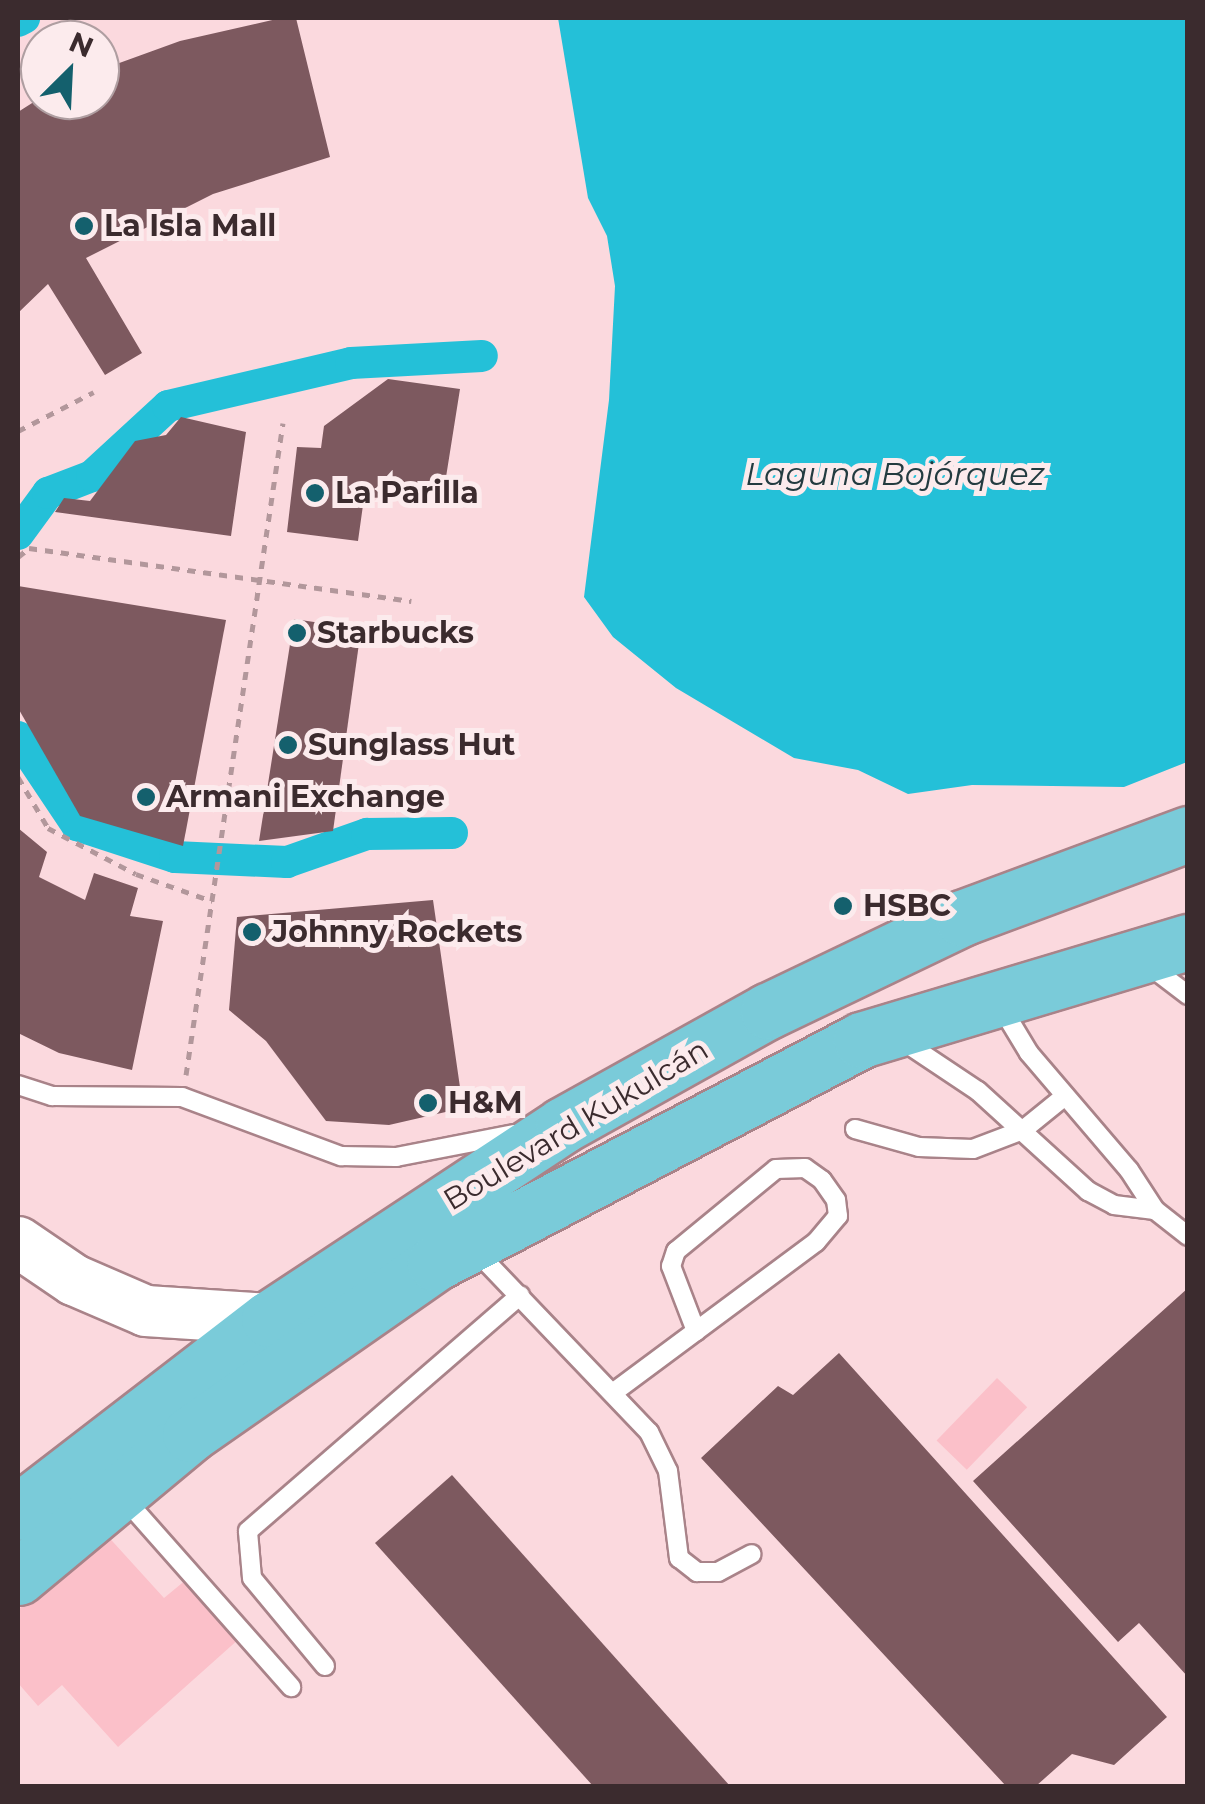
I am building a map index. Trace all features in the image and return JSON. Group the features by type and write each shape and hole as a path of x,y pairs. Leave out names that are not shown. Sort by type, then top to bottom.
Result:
{"main road":[{"name":"Boulevard Kukulcán","path":"18,1512 269,1319 563,1125 768,1011 962,918 1188,834"},
{"name":"Boulevard Kukulcán","path":"18,1577 190,1434 470,1244 884,1032 1163,949"}],"street":[{"path":"18,1242 74,1280 146,1311 269,1319"}],"lane":[{"path":"1163,949 1188,994"},
{"path":"996,998 1065,1096 1155,1210 1188,1236"},
{"path":"884,1032 928,1052 1088,1191 1114,1205 1155,1210"},
{"path":"18,1085 52,1096 182,1097 341,1156 396,1157 563,1125"},
{"path":"855,1129 919,1147 973,1149 1022,1130 1065,1096"},
{"path":"614,1392 816,1242 838,1216 836,1200 822,1180 804,1168 776,1170 676,1251 671,1266 696,1331"},
{"path":"470,1244 649,1432 668,1471 679,1558 696,1572 718,1572 752,1554"},
{"path":"326,1666 252,1578 248,1531 520,1294"},
{"path":"119,1493 291,1687"}],"path":[{"path":"18,431 94,392"},
{"path":"182,1097 227,829 282,423"},
{"path":"18,556 29,548 411,601"},
{"path":"18,778 48,828 136,874 212,901"}],"shaded area":[{"path":"997,1378 1027,1407 967,1470 937,1441"},
{"path":"104,1532 164,1598 187,1579 240,1638 118,1747 62,1685 38,1706 18,1683 18,1610"}],"water":[{"name":"Laguna Bojórquez","path":"558,18 1187,18 1187,762 1124,787 972,785 908,794 858,770 794,758 676,688 613,637 584,597 609,400 615,286 607,236 588,198"}],"building":[{"name":"La Isla Mall","path":"296,18 330,157 213,194 86,258 142,353 105,375 48,284 18,313 18,112 20,120 120,120 120,63 180,41"},
{"path":"388,379 460,389 443,496 364,498 358,541 287,532 297,447 321,448 324,426"},
{"path":"181,417 246,432 231,536 55,512 64,498 90,501 135,441 166,435"},
{"path":"18,586 226,620 183,846 80,816 18,708"},
{"path":"294,619 361,629 333,831 259,841"},
{"path":"18,828 47,852 39,877 85,900 94,873 138,888 130,916 163,921 132,1070 59,1053 18,1033"},
{"path":"433,900 463,1108 389,1125 326,1121 266,1041 229,1010 237,917"},
{"path":"1188,1288 1188,1677 1139,1623 1118,1642 973,1481"},
{"path":"839,1353 1167,1717 1114,1765 1072,1754 1036,1786 1006,1786 701,1458 778,1386 793,1395"},
{"path":"452,1475 730,1786 593,1786 375,1543"}],"waterway":[{"path":"18,21 24,18"},
{"path":"18,534 48,493 92,476 168,406 351,363 482,356"},
{"path":"18,737 77,825 175,857 287,862 367,834 452,833"}],"place":[{"name":"La Isla Mall","path":"84,226"},
{"name":"La Parilla","path":"315,493"},
{"name":"Starbucks","path":"297,633"},
{"name":"Sunglass Hut","path":"288,745"},
{"name":"Armani Exchange","path":"146,797"},
{"name":"HSBC","path":"843,906"},
{"name":"Johnny Rockets","path":"252,932"},
{"name":"H&M","path":"428,1103"}]}
